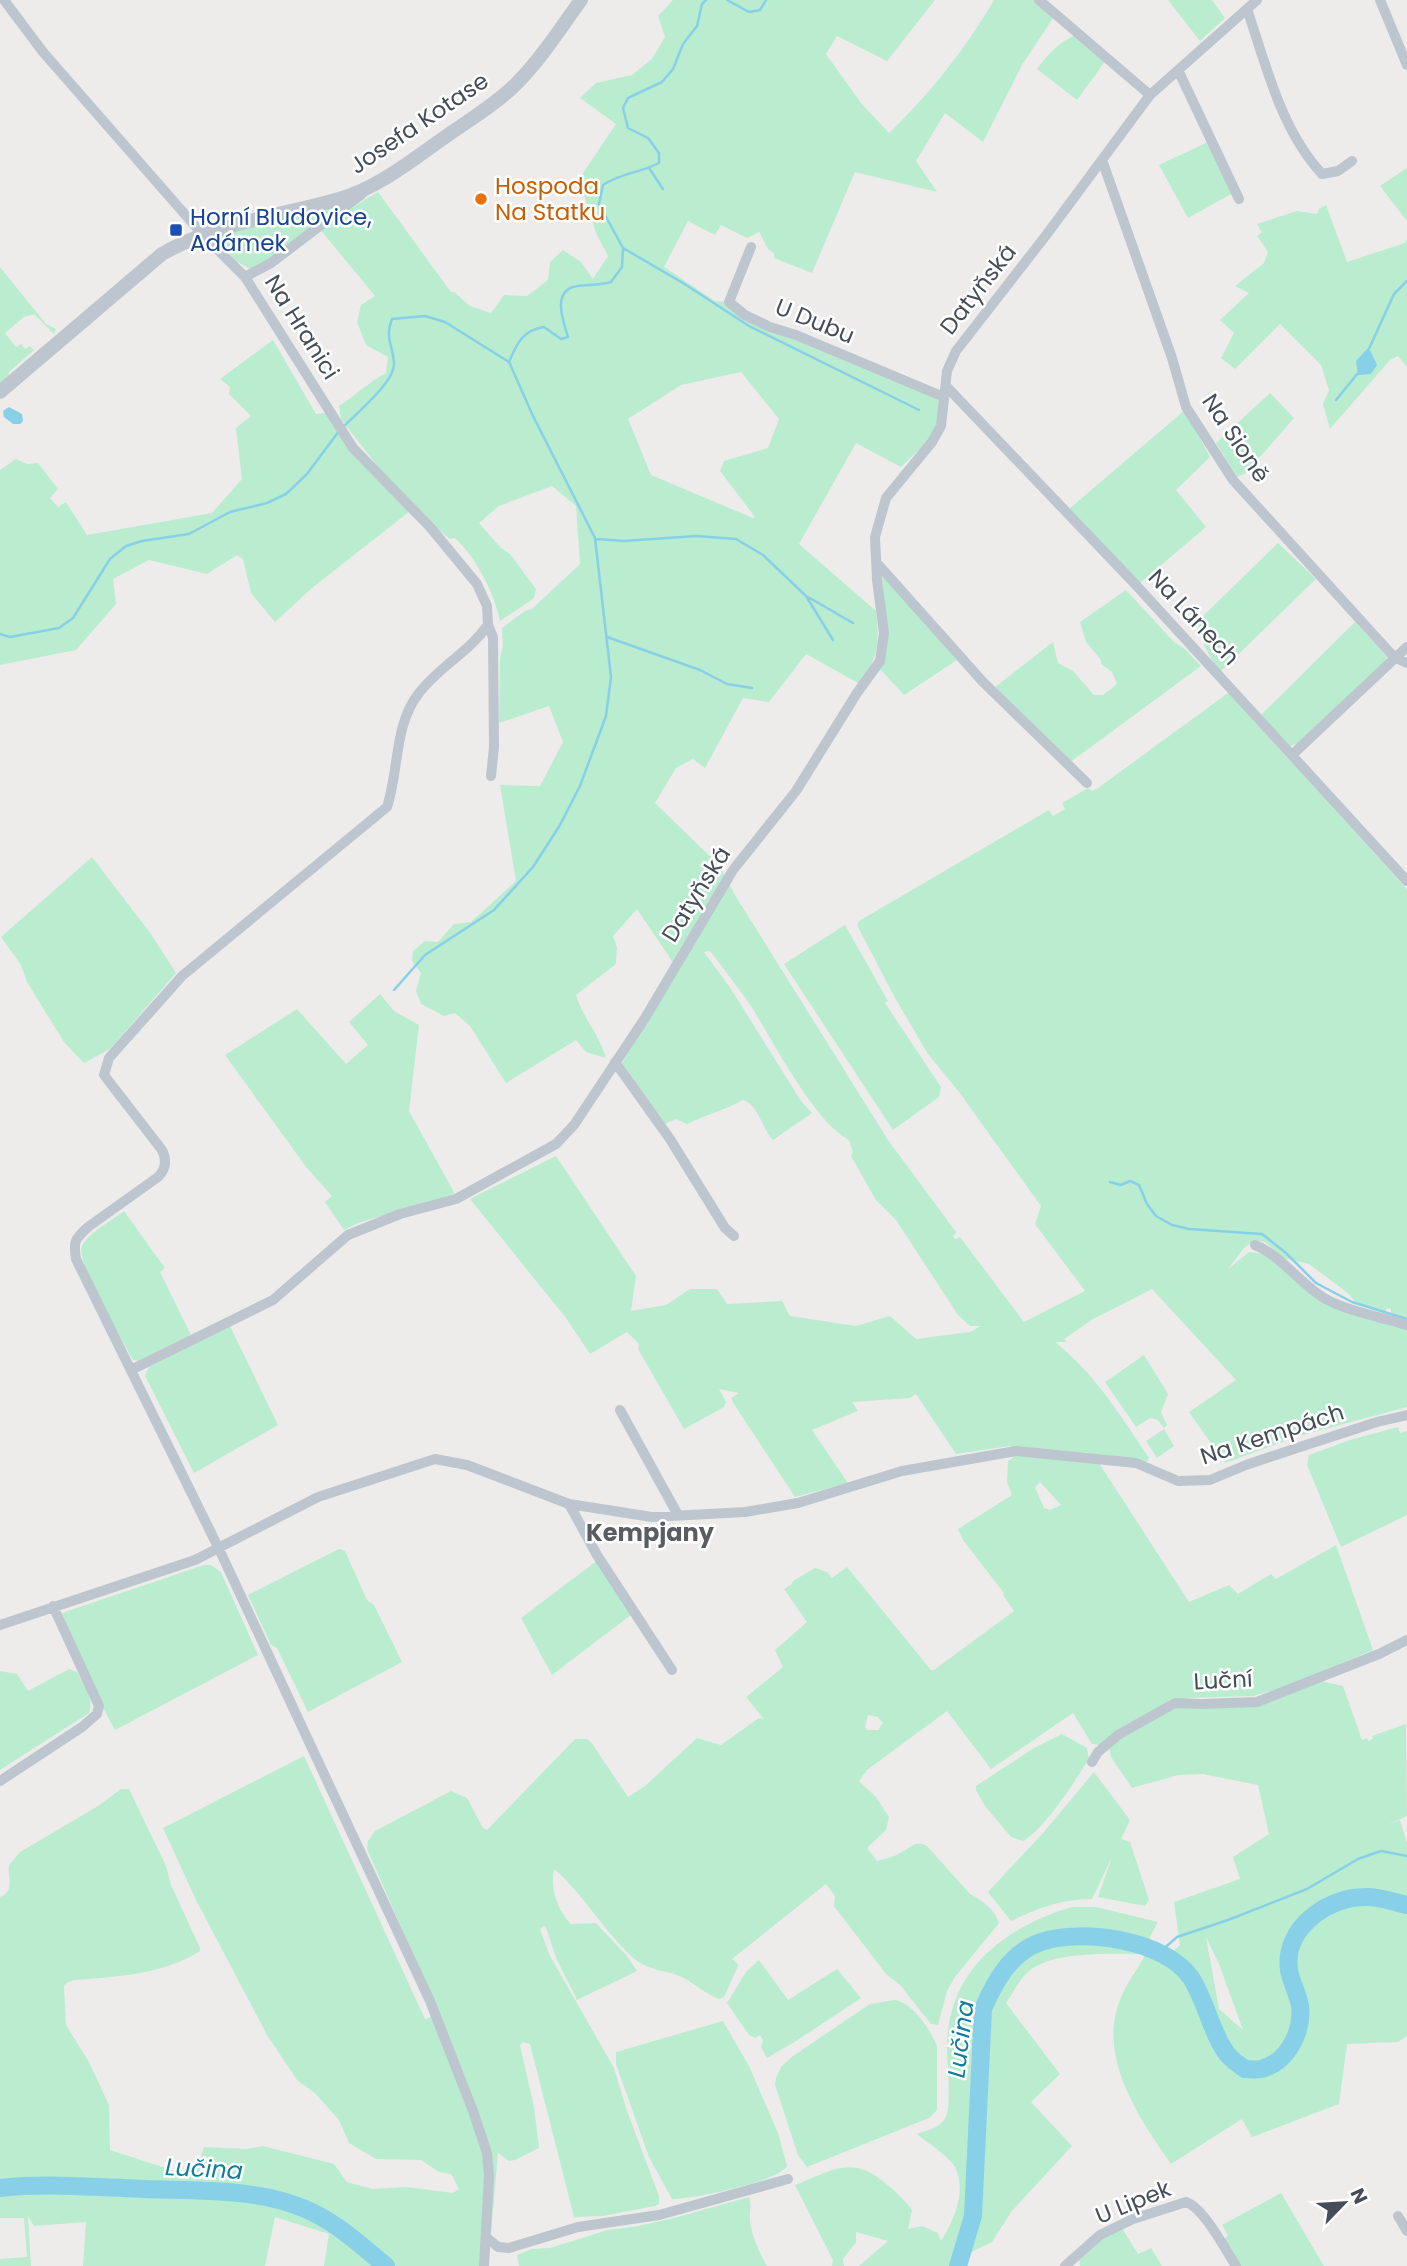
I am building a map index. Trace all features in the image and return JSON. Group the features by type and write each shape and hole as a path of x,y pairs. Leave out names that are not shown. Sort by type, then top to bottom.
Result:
{"street":[{"name":"Na Hranici","path":"4,0 43,52 203,234 245,277 353,448 458,559 483,597 495,655 491,776"},
{"name":"Josefa Kotase","path":"0,392 162,254 203,234 340,199 370,188 493,104 515,84 549,45 581,0"},
{"path":"1039,0 1150,95"},
{"name":"Datyňská","path":"131,1370 273,1300 348,1235 400,1214 456,1199 556,1144 574,1125 645,1018 733,870 796,791 880,661 884,633 875,537 886,498 932,442 941,426 947,371 956,351 1150,95 1256,0"},
{"path":"1380,0 1407,65"},
{"path":"1247,9 1283,110 1306,157 1322,174 1338,171 1352,161"},
{"path":"1178,70 1239,199"},
{"name":"Na Sioně","path":"1102,160 1172,358 1186,407 1233,480 1394,657 1407,663"},
{"path":"245,277 271,263 370,188"},
{"name":"U Dubu","path":"751,247 729,302 770,327 945,391"},
{"name":"Na Lánech","path":"945,391 1293,754 1407,881"},
{"path":"876,562 983,682 1087,783"},
{"path":"484,2266 489,2176 487,2153 430,2001 219,1549 76,1259 74,1244 89,1227 158,1177 166,1163 162,1150 104,1074 109,1058 182,976 387,807 395,778 400,742 412,703 430,680 477,641 488,625"},
{"path":"1293,754 1407,647"},
{"path":"615,1062 670,1139 725,1228 734,1236"},
{"path":"1255,1245 1269,1252 1313,1290 1332,1302 1407,1325"},
{"path":"620,1410 678,1515"},
{"name":"Na Kempách","path":"0,1625 186,1564 318,1497 435,1459 467,1465 569,1504 639,1517 745,1512 798,1503 902,1471 1016,1451 1136,1463 1178,1481 1210,1480 1303,1446 1407,1415"},
{"path":"569,1504 622,1594 672,1670"},
{"path":"0,1781 82,1727 97,1714 99,1706 52,1606"},
{"name":"Luční","path":"1092,1762 1098,1752 1118,1735 1175,1703 1257,1702 1380,1654 1407,1640"},
{"path":"486,2237 498,2247 509,2248 578,2227 659,2215 788,2179"},
{"name":"U Lipek","path":"1065,2266 1100,2235 1133,2219 1186,2202 1192,2204 1204,2217 1236,2266"},
{"path":"1398,2216 1407,2231"}],"green space":[{"path":"673,0 935,0 887,61 837,36 826,54 861,103 889,133 946,70 994,0 1034,0 1053,18 1022,65 983,142 945,113 916,161 937,192 855,172 812,273 774,258 774,253 768,249 759,232 747,238 721,225 715,235 688,221 664,267 715,301 729,302 745,314 944,397 934,435 901,467 856,443 799,544 876,611 876,650 871,666 860,684 806,654 769,702 743,698 705,768 693,759 676,768 655,803 719,865 888,1140 956,1232 953,1237 960,1237 1024,1322 1085,1291 1035,1224 1041,1206 959,1092 928,1054 857,925 859,921 1049,810 1053,816 1065,809 1062,803 1088,788 1092,791 1098,788 1228,693 1407,889 1407,1318 1391,1313 1391,1309 1387,1308 1385,1312 1356,1303 1348,1293 1309,1264 1283,1258 1265,1242 1255,1240 1244,1248 1228,1269 1249,1252 1265,1254 1321,1299 1407,1326 1407,1407 1299,1436 1225,1463 1189,1412 1236,1380 1152,1289 1093,1319 1064,1339 1067,1342 1055,1342 1095,1382 1149,1458 1147,1462 1141,1462 1083,1452 1099,1463 1189,1602 1229,1585 1238,1594 1271,1574 1276,1579 1336,1545 1373,1650 1285,1687 1253,1696 1185,1698 1188,1704 1257,1702 1320,1681 1343,1686 1362,1740 1367,1738 1368,1741 1373,1739 1372,1736 1406,1724 1407,1816 1387,1825 1400,1820 1407,1843 1407,2036 1398,2042 1347,2044 1339,2104 1252,2137 1242,2119 1171,2164 1146,2126 1124,2084 1114,2040 1115,2018 1122,1995 1148,1948 1161,1951 1165,1959 1180,1945 1174,1902 1240,1879 1233,1857 1269,1834 1258,1785 1203,1774 1178,1775 1132,1788 1111,1757 1109,1746 1092,1744 1073,1713 991,1769 947,1711 867,1770 859,1781 876,1797 889,1817 886,1830 867,1848 877,1861 895,1856 916,1844 927,1846 970,1894 991,1910 999,1923 955,1977 947,1991 938,2025 931,2024 900,1985 886,1974 834,1906 835,1896 826,1884 732,1959 738,1966 724,1997 719,1999 682,1977 637,1961 554,1869 554,1891 566,1918 571,1924 596,1923 627,1956 637,1971 577,2000 557,1960 546,1928 544,1926 540,1929 549,1954 614,2068 659,2196 659,2204 603,2216 574,2217 530,2044 523,2042 520,2045 534,2107 539,2148 509,2161 498,2153 491,2234 481,2266 324,2266 329,2234 275,2217 265,2266 83,2266 86,2222 34,2226 28,2216 31,2266 0,2266 0,2259 27,2257 24,2218 0,2218 0,1897 9,1887 9,1865 20,1852 98,1806 121,1789 129,1789 166,1866 171,1885 200,1948 200,1951 171,1965 123,1976 75,1980 64,1986 66,2025 89,2062 109,2105 110,2150 175,2171 195,2173 204,2147 247,2149 263,2146 334,2164 347,2182 372,2189 406,2187 453,2193 459,2189 451,2174 439,2172 421,2160 376,2159 349,2143 339,2120 315,2093 297,2080 267,2035 196,1900 163,1828 304,1756 425,2019 439,2014 367,1849 368,1841 375,1831 451,1791 467,1798 483,1828 487,1830 575,1739 587,1739 591,1742 628,1797 645,1786 697,1738 721,1745 759,1718 764,1719 746,1697 783,1667 775,1650 807,1622 784,1589 815,1568 827,1572 832,1578 847,1567 931,1670 1014,1611 958,1529 1012,1495 1007,1482 1008,1461 1016,1455 1010,1446 956,1454 916,1394 910,1398 852,1402 858,1411 812,1430 848,1483 795,1497 734,1404 731,1398 739,1393 719,1389 726,1402 724,1407 684,1429 638,1349 639,1344 627,1332 590,1354 566,1318 470,1199 556,1156 636,1276 631,1311 666,1305 690,1289 717,1289 727,1304 782,1301 790,1316 856,1326 890,1316 916,1339 970,1332 981,1326 970,1326 958,1315 896,1220 876,1200 851,1156 853,1152 849,1140 835,1130 808,1098 749,1003 710,951 704,952 731,989 801,1101 812,1113 773,1140 752,1106 743,1100 687,1124 676,1119 665,1124 622,1063 664,991 682,966 674,964 637,909 613,936 617,947 616,964 576,995 606,1058 586,1052 576,1040 506,1083 470,1026 455,1013 444,1016 421,1004 416,991 421,973 412,961 413,951 425,941 438,942 454,924 471,922 516,881 500,785 540,786 563,742 549,706 499,723 500,658 503,646 502,628 532,609 580,564 576,506 552,486 499,506 479,523 501,548 510,554 536,589 534,598 500,621 489,587 470,555 455,538 450,539 435,527 382,472 341,419 339,406 386,373 388,357 366,345 357,322 361,305 375,296 319,228 378,192 451,292 470,306 491,313 504,295 527,296 548,280 550,262 563,250 581,262 593,279 608,256 596,233 579,179 616,124 580,98 596,83 632,75 652,59 665,37 658,16","holes":["741,372 779,419 768,448 724,461 720,471 755,517 651,475 628,419 681,385","1040,1482 1061,1505 1050,1510 1044,1508 1035,1487","868,1715 878,1717 883,1723 878,1730 867,1730 865,1727","1206,1937 1243,2030 1219,2009"]},
{"path":"1168,0 1212,0 1225,18 1200,41"},
{"path":"1077,34 1106,60 1077,100 1037,69 1054,49"},
{"path":"1208,142 1233,193 1188,218 1159,165"},
{"path":"1407,168 1407,221 1380,186"},
{"path":"347,200 270,259 250,269 236,261 219,241 220,235"},
{"path":"1326,205 1347,262 1405,243 1407,239 1407,367 1398,356 1390,360 1330,429 1323,404 1329,390 1321,365 1280,324 1235,369 1221,358 1234,333 1220,320 1249,293 1235,286 1264,263 1268,252 1257,236 1262,232 1257,224 1297,211 1317,214 1319,209"},
{"path":"0,267 46,324 56,329 54,334 34,314 24,317 5,333 16,347 21,344 25,349 30,346 34,350 9,372 8,377 0,384"},
{"path":"273,340 316,414 326,413 410,511 312,588 275,622 251,593 243,559 237,555 207,574 149,560 113,579 116,604 76,650 0,665 0,470 16,459 27,464 38,463 58,489 50,498 58,507 66,502 87,535 212,513 242,479 236,428 251,416 229,394 230,387 220,379"},
{"path":"1270,393 1294,418 1246,473 1237,477 1216,443"},
{"path":"1185,410 1210,457 1176,490 1206,527 1140,583 1069,509"},
{"path":"1278,543 1316,579 1220,672 1205,647 1198,621"},
{"path":"883,575 957,660 904,695 879,668 880,586"},
{"path":"1126,590 1174,642 1201,666 1069,763 1049,739 995,687 1053,642 1058,663 1073,671 1094,695 1103,695 1117,684 1112,672 1101,664 1101,660 1086,642 1080,622"},
{"path":"1355,622 1387,657 1386,661 1298,743 1290,746 1261,715"},
{"path":"92,857 151,934 176,973 110,1049 84,1063 64,1042 27,982 21,965 1,937"},
{"path":"845,925 888,1001 885,1003 941,1087 939,1097 893,1130 784,964"},
{"path":"380,994 394,1011 419,1025 409,1111 455,1194 358,1223 344,1230 325,1202 332,1196 306,1167 225,1055 297,1009 346,1064 368,1045 349,1022"},
{"path":"124,1211 165,1268 160,1272 191,1335 139,1361 133,1360 111,1320 92,1284 82,1254 85,1241"},
{"path":"230,1326 278,1425 194,1473 145,1376 149,1367"},
{"path":"1144,1355 1168,1394 1161,1412 1167,1425 1164,1428 1158,1420 1150,1418 1136,1427 1105,1382"},
{"path":"1398,1427 1400,1433 1407,1431 1407,1515 1341,1547 1307,1465 1309,1455"},
{"path":"1164,1429 1174,1446 1157,1458 1146,1441"},
{"path":"339,1549 345,1551 367,1600 374,1605 402,1662 308,1712 277,1648 271,1645 248,1595"},
{"path":"598,1560 631,1615 552,1675 521,1618"},
{"path":"204,1565 211,1565 221,1572 258,1655 115,1730 94,1691 62,1613"},
{"path":"69,1669 77,1672 87,1692 89,1713 0,1770 0,1671 17,1674 28,1691"},
{"path":"1062,1734 1087,1748 1089,1759 1040,1827 1023,1841 1011,1837 985,1806 976,1786 1034,1748"},
{"path":"1094,1772 1130,1820 1121,1839 1130,1842 1149,1900 1145,1906 1098,1897 1112,1857 1092,1899 1050,1905 1011,1921 988,1892 1043,1833"},
{"path":"1072,1907 1096,1907 1158,1922 1141,1954 1082,1955 1051,1960 1028,1972 1006,2003 1060,2074 1031,2102 1072,2146 1011,2212 992,2242 971,2252 964,2266 859,2266 888,2241 856,2232 856,2242 843,2259 844,2266 832,2266 833,2260 795,2185 841,2168 852,2167 873,2174 896,2192 912,2210 908,2229 922,2226 938,2233 941,2241 957,2206 960,2186 958,2176 948,2159 917,2134 939,2125 947,2114 947,2044 950,2017 958,1994 985,1955 1004,1939 1024,1926"},
{"path":"759,1960 788,2000 837,1969 861,1998 767,2058 761,2047 763,2040 760,2035 755,2038 749,2035 727,2003 746,1972"},
{"path":"895,2000 915,2012 926,2025 937,2046 937,2110 929,2118 807,2167 798,2155 775,2085 781,2067 870,2004"},
{"path":"723,2021 749,2066 778,2133 787,2166 768,2178 752,2183 715,2193 672,2199 649,2157 616,2064 616,2052"},
{"path":"1281,2193 1324,2266 1241,2266 1224,2240 1228,2235 1222,2225"},
{"path":"749,2197 752,2232 767,2266 519,2266 517,2255 532,2249 550,2248 608,2230 674,2218"},
{"path":"1122,2228 1138,2254 1151,2248 1162,2266 1080,2266 1079,2258 1092,2245"}],"water":[{"path":"1367,349 1377,365 1371,374 1358,375 1356,361"},
{"path":"9,407 22,414 23,421 20,424 13,424 4,417 3,411"}],"waterway":[{"path":"344,426 375,396 393,370 389,336 392,319 425,316 445,322 509,362 518,343 531,331 544,327 561,339 568,337 561,309 563,296 573,287 611,282 622,267 623,248 599,204 603,185 659,163 659,153 648,138 628,128 623,108 628,98 662,82 673,69 683,44 697,26 702,4 706,0"},
{"path":"727,0 749,12 760,10 766,0"},
{"path":"649,168 663,189"},
{"path":"623,248 749,326 919,410"},
{"path":"1368,351 1394,294 1407,281"},
{"path":"394,990 425,955 494,910 533,867 560,825 580,786 606,716 611,677 595,538 533,416 509,362"},
{"path":"1336,400 1358,373"},
{"path":"0,634 10,637 59,628 73,618 110,559 126,546 189,534 230,512 267,503 286,494 307,474 339,431"},
{"path":"596,539 624,541 696,536 736,539 763,555 806,596 833,640"},
{"path":"808,597 853,623"},
{"path":"607,637 700,670 727,684 752,688"},
{"path":"1110,1182 1121,1185 1130,1181 1139,1185 1147,1204 1156,1216 1172,1225 1189,1229 1262,1234 1316,1283 1352,1302 1407,1319"},
{"path":"1161,1951 1177,1937 1307,1889 1358,1859 1381,1851 1407,1856"},
{"name":"Lučina","path":"958,2266 973,2216 983,2009 1005,1969 1021,1953 1041,1942 1078,1936 1122,1940 1163,1954 1191,1978 1228,2055 1245,2069 1259,2069 1270,2066 1286,2053 1299,2026 1300,2006 1289,1970 1289,1955 1300,1929 1323,1909 1351,1898 1375,1897 1407,1905"},
{"name":"Lučina","path":"0,2188 72,2186 225,2192 265,2197 303,2208 326,2219 386,2266"}],"place":[{"name":"Hospoda Na Statku","path":"481,199"},
{"name":"Horní Bludovice, Adámek","path":"176,230"}],"district":[{"name":"Kempjany","path":"650,1533"}]}
